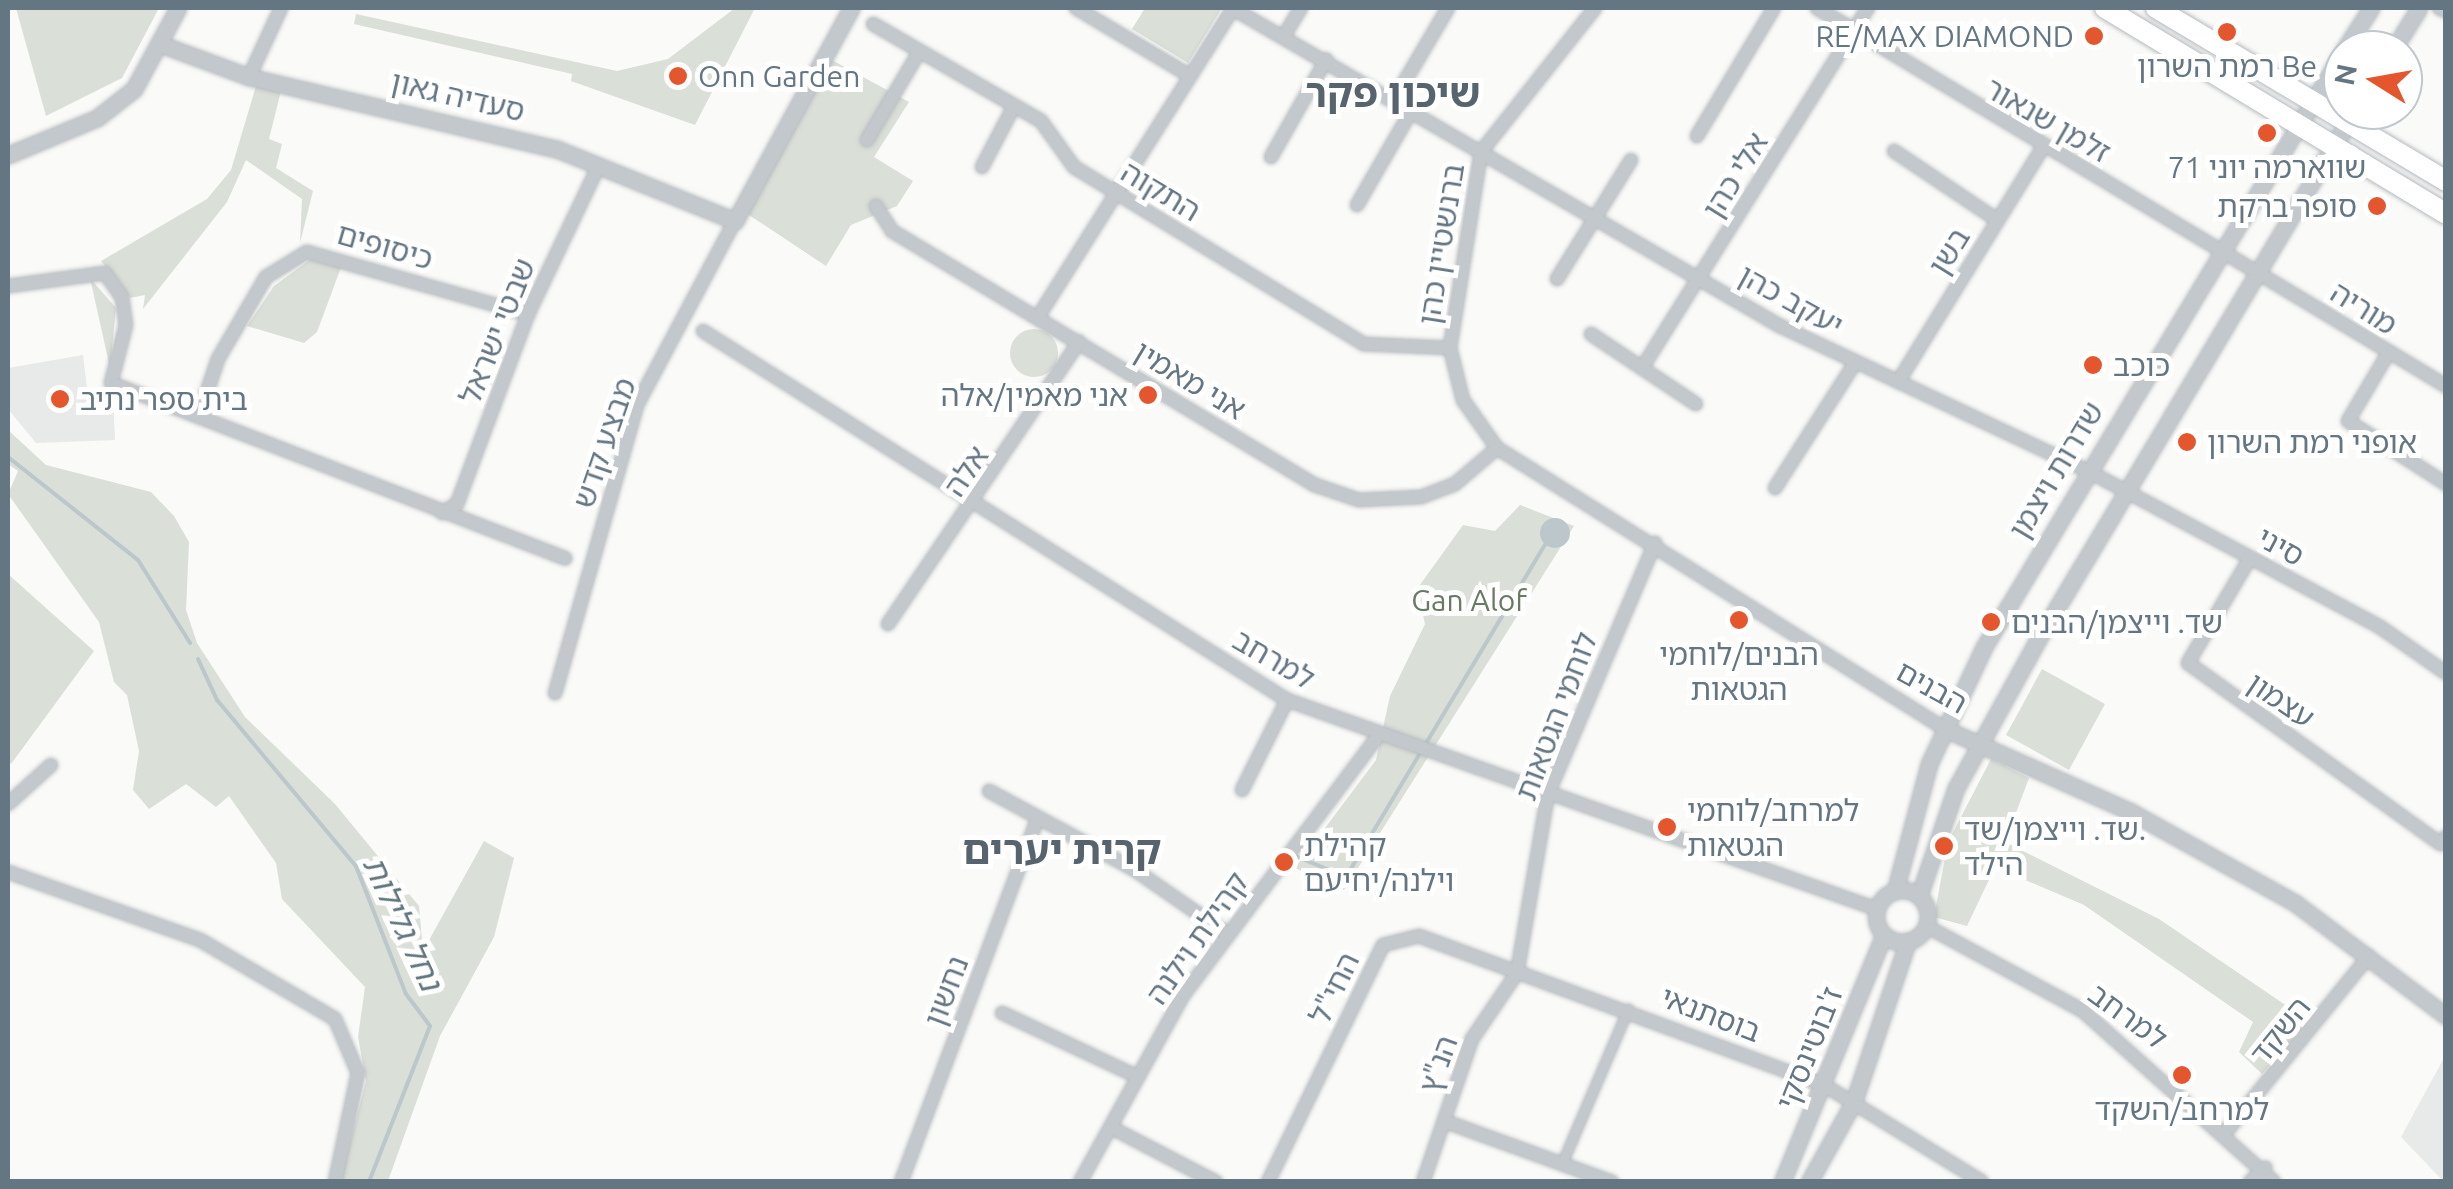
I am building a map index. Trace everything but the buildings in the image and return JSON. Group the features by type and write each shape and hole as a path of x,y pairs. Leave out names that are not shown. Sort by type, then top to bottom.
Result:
{"main road":[{"path":"2105,8 2446,214"},
{"path":"2156,8 2323,103"},
{"path":"2373,130 2446,181"},
{"path":"2320,167 2342,150"}],"street":[{"path":"8,155 98,118 134,89 163,44 178,8"},
{"path":"249,77 280,8"},
{"path":"735,222 851,8"},
{"path":"1076,8 1190,76"},
{"path":"1038,317 1232,8"},
{"name":"יעקב כהן","path":"1232,8 1855,363 2088,471"},
{"path":"1284,36 1302,8"},
{"path":"1396,98 1448,8"},
{"name":"ברנשטיין כהן","path":"1450,348 1481,152 1595,8"},
{"path":"1697,136 1774,8"},
{"name":"זלמן שנאור","path":"1817,8 1852,34 2258,271"},
{"name":"אלי כהן","path":"1642,368 1868,8"},
{"name":"שדרות ויצמן","path":"2357,30 2371,8"},
{"path":"2405,30 2419,8"},
{"path":"2439,8 2446,12"},
{"name":"התקוה","path":"873,24 1054,132 1074,167 1364,344 1450,348"},
{"name":"סעדיה גאון","path":"163,44 249,77 521,138 600,165 735,222"},
{"path":"867,140 919,52"},
{"path":"1271,158 1326,60"},
{"name":"שדרות ויצמן","path":"1895,891 1944,729 2088,471 2323,84"},
{"path":"982,167 1013,108"},
{"path":"1357,205 1413,108"},
{"path":"2342,150 2348,130"},
{"name":"בשן","path":"1898,382 2044,146"},
{"path":"1894,151 1997,220"},
{"path":"1557,279 1631,160"},
{"name":"שבטי ישראל","path":"442,514 456,504 528,314 600,165"},
{"path":"1919,896 1895,891 1877,909 1884,935 1908,941 1926,926 1919,896 1934,836 2123,492 2320,167"},
{"name":"אני מאמין","path":"876,206 892,231 1315,485 1359,500 1443,491 1497,448"},
{"name":"מבצע קדש","path":"554,694 636,405 735,222"},
{"name":"כיסופים","path":"199,416 218,359 266,277 306,252 528,314"},
{"path":"8,286 76,270 112,278 126,325 111,383 442,514 565,558"},
{"name":"מוריה","path":"2258,271 2446,386"},
{"name":"למרחב","path":"702,331 1287,700 1377,737 1445,750 1548,794 1877,909"},
{"path":"1591,334 1696,404"},
{"name":"אלה","path":"888,624 976,501 1079,342"},
{"name":"הבנים","path":"1450,348 1462,400 1497,448 1655,543 1944,729 1984,742 2131,812 2295,902 2446,1016"},
{"path":"2389,352 2348,420 2446,484"},
{"path":"1775,488 1855,363"},
{"name":"סיני","path":"2088,471 2250,558 2446,673"},
{"name":"לוחמי הגטאות","path":"1517,973 1548,794 1655,543"},
{"name":"עצמון","path":"2250,558 2188,664 2441,844 2446,837"},
{"path":"1242,790 1287,700"},
{"name":"קהילת וילנה","path":"1080,1182 1114,1129 1138,1077 1226,934 1377,737"},
{"path":"8,804 51,765"},
{"path":"989,791 1226,934"},
{"name":"נחשון","path":"901,1182 1038,818"},
{"path":"8,872 200,940 335,1019 358,1074 335,1182"},
{"name":"למרחב","path":"1926,926 2083,1011 2226,1132 2265,1168 2274,1182"},
{"name":"ז'בוטינסקי","path":"1782,1182 1884,935"},
{"name":"החי\"ל","path":"1268,1182 1383,945 1419,936 1517,973"},
{"name":"ז'בוטינסקי","path":"1809,1182 1854,1101 1908,941"},
{"name":"השקד","path":"2226,1132 2368,956"},
{"name":"בוסתנאי","path":"1517,973 1628,1009 1824,1084 1982,1182"},
{"name":"הנ\"ץ","path":"1422,1182 1472,1039 1517,973"},
{"path":"1562,1163 1628,1009"},
{"path":"1002,1013 1138,1077"},
{"path":"1444,1121 1612,1182"},
{"path":"1114,1129 1216,1182"},
{"path":"2250,1182 2265,1168"}],"shaded area":[{"name":"בית ספר נתיב","path":"83,355 88,396 113,396 115,440 36,443 8,409 8,368"},
{"path":"1555,518 1566,522 1570,533 1566,544 1555,548 1544,544 1540,533 1544,522"},
{"path":"2445,1056 2446,1181 2444,1182 2401,1137"}],"green space":[{"path":"16,8 159,8 122,78 46,116"},
{"path":"735,8 755,8 695,125 571,81 572,74 354,24 356,14 617,71 668,59"},
{"path":"1145,8 1222,8 1188,63 1132,29"},
{"path":"830,59 909,102 874,157 913,181 897,206 851,225 826,266 746,213"},
{"path":"256,86 281,91 269,139 282,144 276,168 313,191 300,243 302,199 246,160 227,202 143,309 145,295 130,298 101,261 207,199 231,170"},
{"path":"315,256 343,262 317,332 304,343 247,326 274,286"},
{"path":"90,278 116,308 110,368"},
{"path":"1034,329 1051,336 1058,353 1051,370 1034,377 1017,370 1010,353 1017,336"},
{"path":"8,430 46,465 151,492 174,516 189,542 186,610 197,643 245,717 335,804 419,906 423,951 484,841 514,858 494,937 440,1036 388,1181 340,1181 366,1081 358,1037 365,987 282,899 276,863 229,796 216,807 186,784 149,809 133,790 139,751 127,695 114,682 99,622 8,494 18,471 8,464"},
{"name":"Gan Alof","path":"1520,505 1574,526 1344,890 1295,868 1376,760 1390,696 1425,624 1417,589 1463,525 1495,531"},
{"path":"8,574 94,651 11,764 8,761"},
{"path":"2042,669 2105,704 2069,770 2006,735"},
{"path":"1991,759 2029,778 2005,842 2159,919 2309,1021 2262,1074 2239,1052 2253,1022 2084,905 1995,867 1967,926 1934,917 1948,842"}],"waterway":[{"name":"נחל גלילות","path":"8,457 138,560 190,643"},
{"path":"1293,855 1346,877 1545,545"},
{"name":"נחל גלילות","path":"198,659 217,700 356,866 406,994 430,1026 369,1182"}],"place":[{"name":"רמת השרון Be","path":"2227,32"},
{"name":"RE/MAX DIAMOND","path":"2094,36"},
{"name":"Onn Garden","path":"678,76"},
{"name":"שווארמה יוני 71","path":"2267,133"},
{"name":"סופר ברקת","path":"2377,206"},
{"name":"כוכב","path":"2093,365"},
{"name":"אני מאמין/אלה","path":"1148,395"},
{"name":"בית ספר נתיב","path":"60,399"},
{"name":"אופני רמת השרון","path":"2187,442"},
{"name":"הבנים/לוחמי הגטאות","path":"1739,620"},
{"name":"שד. וייצמן/הבנים","path":"1991,622"},
{"name":"למרחב/לוחמי הגטאות","path":"1667,827"},
{"name":"שד. וייצמן/שד. הילד","path":"1944,846"},
{"name":"קהילת וילנה/יחיעם","path":"1284,862"},
{"name":"למרחב/השקד","path":"2182,1075"}],"district":[{"name":"שיכון פקר","path":"1393,93"},
{"name":"קרית יערים","path":"1062,850"}]}
